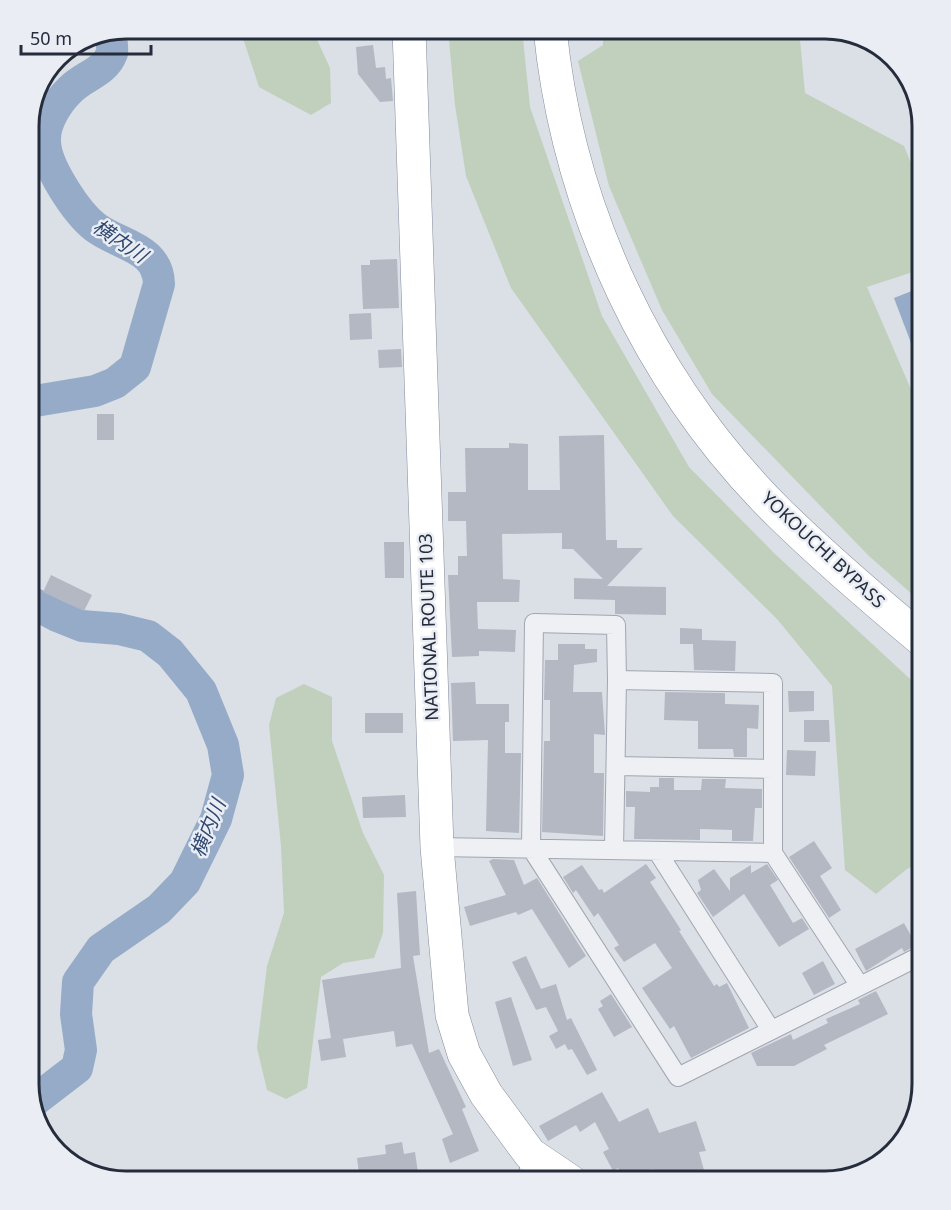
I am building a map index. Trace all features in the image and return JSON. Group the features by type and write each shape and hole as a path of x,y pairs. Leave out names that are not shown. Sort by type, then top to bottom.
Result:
{"highway":[{"name":"NATIONAL ROUTE 103","path":"409,39 437,847 452,1015 464,1054 529,1168"},
{"name":"YOKOUCHI BYPASS","path":"552,39 575,166 609,265 646,336 689,405 732,460 779,513 912,631"}],"street":[{"path":"614,850 616,625 534,623 531,849 678,1077 912,960"},
{"path":"617,680 773,683 773,853 860,986"},
{"path":"616,766 773,769"},
{"path":"437,847 773,853"},
{"path":"657,851 771,1030"}],"green space":[{"path":"243,39 317,39 330,68 331,103 311,115 259,87"},
{"path":"449,39 523,39 530,107 602,316 689,467 775,554 912,681 912,867 876,894 845,870 832,686 777,619 673,516 511,288 466,176 455,105"},
{"path":"603,39 800,39 805,93 904,146 912,166 912,272 867,287 912,392 912,594 869,556 712,394 662,310 609,186 578,61 603,45"},
{"path":"304,684 332,697 332,741 363,833 384,875 383,933 374,958 343,963 321,977 307,1088 286,1099 267,1090 257,1048 267,966 284,913 281,846 269,725 276,698"}],"water":[{"path":"912,291 912,346 894,298"}],"building":[{"path":"373,45 376,68 385,67 386,79 391,78 393,101 380,102 358,74 356,47"},
{"path":"397,259 399,308 363,309 361,265 370,265 370,260"},
{"path":"371,313 372,339 350,340 349,314"},
{"path":"401,349 402,367 379,368 378,350"},
{"path":"97,414 114,414 114,440 97,440"},
{"path":"604,435 606,540 617,540 617,548 643,548 607,586 666,587 666,615 615,614 615,600 574,599 574,578 603,579 573,549 562,549 562,533 502,534 503,579 520,580 519,602 477,602 478,629 516,630 515,652 479,651 479,656 452,657 448,575 458,575 458,556 467,556 466,521 448,521 448,492 466,492 465,448 509,448 509,443 528,444 528,490 560,490 559,436"},
{"path":"384,542 404,542 404,578 385,578"},
{"path":"51,575 92,595 84,611 43,592"},
{"path":"680,628 702,629 702,640 736,641 735,671 694,670 693,644 680,644"},
{"path":"558,644 585,644 585,649 597,649 597,662 574,665 573,692 602,692 605,735 594,734 594,773 604,773 603,836 542,832 544,741 550,741 550,700 544,700 545,660 558,660"},
{"path":"475,682 476,704 509,704 509,722 505,722 505,753 521,753 519,833 486,831 488,740 453,741 451,683"},
{"path":"788,691 814,691 814,711 789,712"},
{"path":"665,692 725,693 725,704 759,705 758,729 747,728 747,757 734,757 733,749 698,749 698,721 664,720"},
{"path":"365,713 403,713 403,733 365,733"},
{"path":"804,720 829,720 830,742 804,742"},
{"path":"787,750 816,751 815,776 786,775"},
{"path":"659,778 674,778 674,790 701,790 702,779 726,779 725,788 762,789 762,808 755,808 753,841 732,841 732,830 700,829 700,840 634,839 635,807 626,807 626,791 650,792 650,787 659,787"},
{"path":"405,795 406,817 363,818 362,797"},
{"path":"814,841 832,868 820,876 841,910 829,918 789,857"},
{"path":"493,859 514,860 524,885 537,878 586,956 569,968 532,909 518,915 516,912 470,926 464,907 506,895 489,861"},
{"path":"646,864 656,878 650,882 681,930 679,931 714,986 717,984 719,987 727,983 749,1028 691,1058 674,1026 670,1029 642,988 672,968 655,943 624,962 614,948 619,945 598,913 594,917 576,890 573,893 563,877 582,865 599,890 602,889 604,893"},
{"path":"767,864 778,880 770,885 793,923 802,918 809,929 779,947 744,894 713,917 697,893 701,890 698,880 714,869 730,891 730,878 751,865 751,873"},
{"path":"416,891 420,955 413,956 429,1053 439,1049 466,1107 462,1109 479,1151 450,1163 442,1139 453,1134 412,1044 396,1047 394,1031 343,1039 346,1057 321,1061 318,1040 331,1038 322,980 401,968 397,893"},
{"path":"904,923 912,938 912,947 904,952 902,948 866,971 855,949"},
{"path":"526,956 541,989 556,984 567,1020 571,1018 597,1070 587,1075 572,1049 568,1050 565,1044 556,1049 549,1036 558,1031 546,1007 536,1010 512,962"},
{"path":"823,961 835,984 814,995 802,973"},
{"path":"876,991 888,1014 824,1045 827,1049 794,1066 757,1066 751,1053 791,1034 793,1040 828,1023 826,1019 860,1004 858,1000"},
{"path":"611,994 632,1027 614,1037 598,1009 603,1006 600,1001"},
{"path":"511,997 532,1060 513,1066 495,1002"},
{"path":"602,1092 619,1122 648,1108 659,1133 696,1121 706,1151 699,1152 704,1171 654,1171 653,1169 620,1171 618,1168 613,1171 603,1152 609,1149 595,1122 580,1132 576,1125 548,1141 539,1126"},
{"path":"402,1142 404,1154 415,1152 418,1171 359,1171 357,1158 386,1154 385,1145"}],"waterway":[{"name":"横内川","path":"39,400 95,391 115,383 135,367 159,284 157,272 145,255 95,227 79,211 56,175 46,151 45,134 53,113 61,100 76,84 99,69 109,59 112,53 111,41"},
{"name":"横内川","path":"39,606 82,626 119,629 148,636 170,653 201,691 223,745 228,775 216,819 185,882 159,909 101,949 78,982 76,1014 81,1050 77,1068 40,1096"}]}
